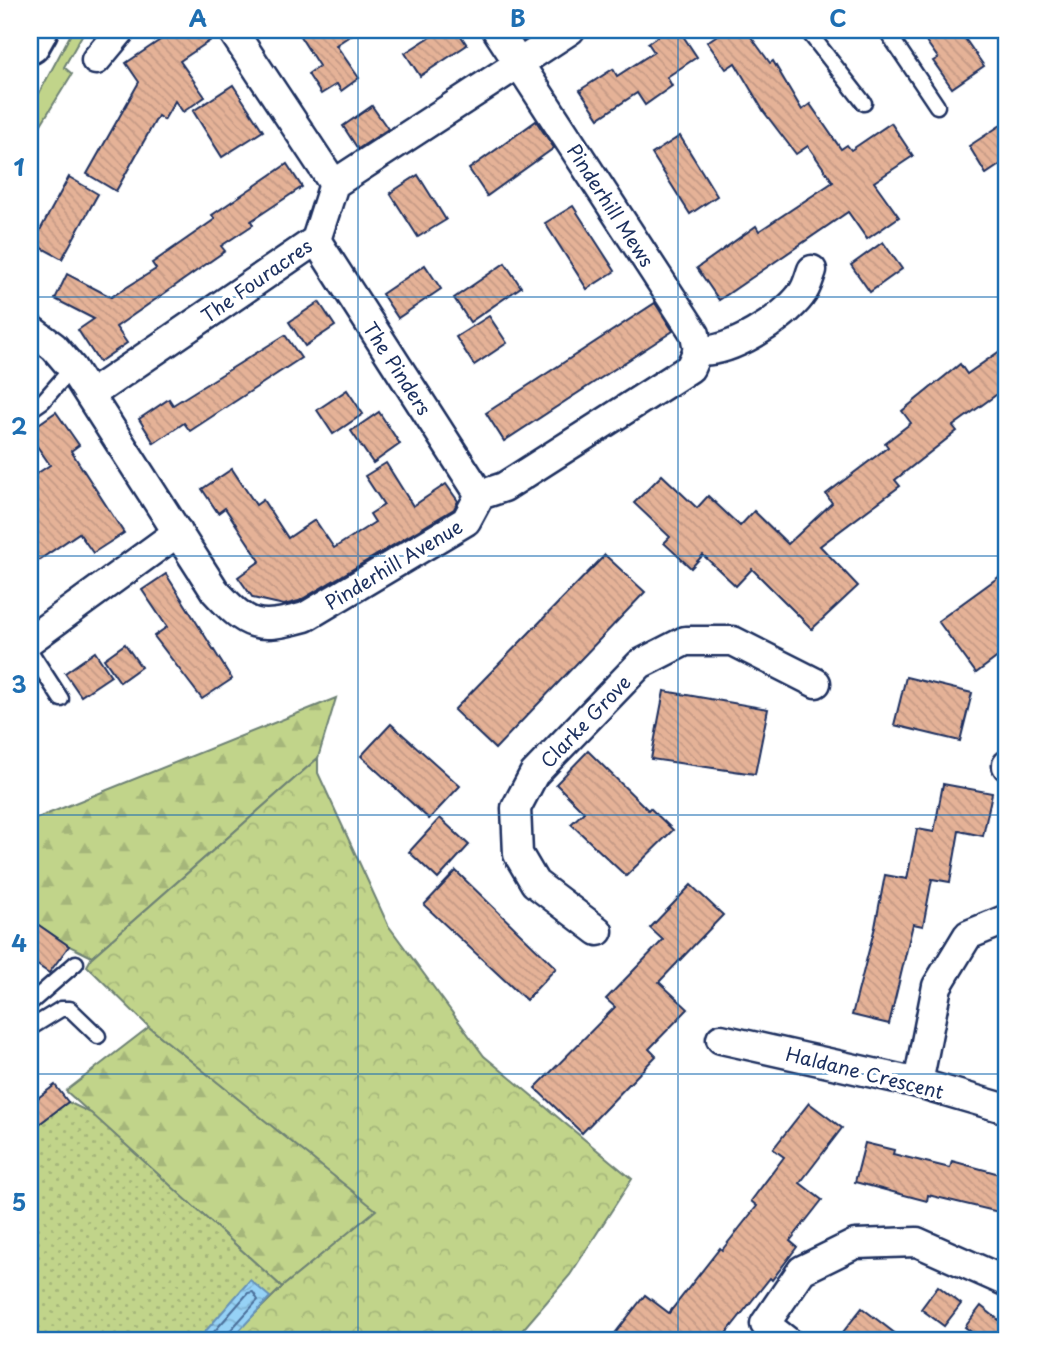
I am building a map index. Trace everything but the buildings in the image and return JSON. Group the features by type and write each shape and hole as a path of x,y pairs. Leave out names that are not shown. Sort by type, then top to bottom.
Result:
{"main road":[{"path":"30,44 38,30"}],"street":[{"path":"96,60 121,30"},
{"path":"232,30 334,184 570,30"},
{"name":"Pinderhill Mews","path":"497,30 695,334 698,350"},
{"name":"The Fouracres","path":"90,395 316,240 334,184"},
{"name":"The Pinders","path":"316,240 480,495"},
{"path":"480,495 504,487 690,368 698,350 712,352 732,346 793,305 804,292 812,270"},
{"name":"Pinderhill Avenue","path":"30,329 54,346 72,368 215,591 241,618 279,624 305,617 466,521 480,495"},
{"path":"30,640 178,532"},
{"name":"Clarke Grove","path":"598,931 535,883 518,854 516,808 534,774 640,664 685,642 733,641 816,683"},
{"path":"918,1083 937,986 968,935 1007,919"},
{"name":"Haldane Crescent","path":"721,1040 918,1083 1007,1109"},
{"path":"787,1341 765,1324 802,1270 855,1244 917,1242 1007,1282"}],"lane":[{"path":"807,30 864,103"},
{"path":"886,30 937,106"},
{"path":"30,410 43,401 72,368"},
{"path":"30,651 61,699"},
{"path":"30,1003 76,964"},
{"path":"30,1028 61,1009 69,1009 98,1036"}],"green space":[{"path":"73,30 85,30 64,67 72,74 30,142 30,110"},
{"path":"336,698 318,758 92,957 69,946 30,919 30,821"},
{"path":"318,758 318,773 388,925 484,1056 632,1179 570,1275 513,1341 227,1341 282,1287 376,1210 149,1027 87,966 92,957"},
{"path":"149,1027 377,1210 282,1287 66,1091"},
{"path":"68,1102 91,1113 282,1287 227,1341 30,1341 30,1131"}],"water":[{"path":"250,1280 270,1297 230,1341 197,1341"}]}
